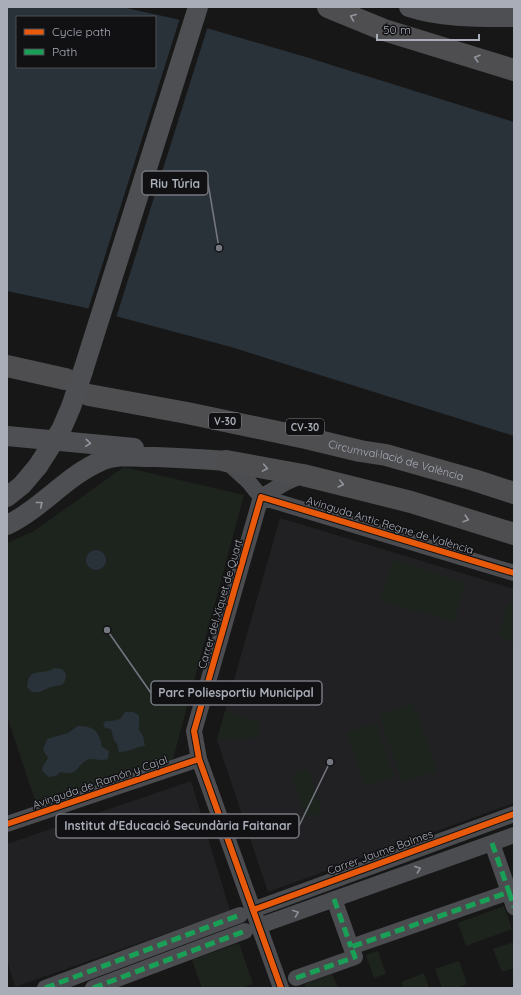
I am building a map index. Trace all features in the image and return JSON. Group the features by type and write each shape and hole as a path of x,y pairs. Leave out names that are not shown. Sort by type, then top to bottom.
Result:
{"highway":[{"path":"328,7 384,30 514,70"},
{"name":"CV-30","path":"7,366 78,384 198,403 308,427 391,448 514,485"},
{"name":"Circumval·lació de València","path":"7,378 78,384 202,416 360,451 394,457 514,493"},
{"path":"360,451 383,461 514,504"},
{"path":"226,461 303,475 411,502 514,534"}],"main road":[{"path":"7,497 22,485 38,466 61,430 71,407 94,341 198,7"},
{"path":"408,7 422,12 464,17 514,17"},
{"path":"7,436 177,453 194,458"},
{"path":"7,525 34,509 78,475 102,461 123,456 194,458 226,461"}],"street":[{"path":"226,461 248,481 261,497 303,475"},
{"name":"Avinguda Antic Regne de València","path":"261,497 514,573"},
{"name":"Carrer del Xiquet de Quart","path":"261,497 194,731 199,759 246,912 252,928 281,988"},
{"name":"Avinguda de Ramón y Cajal","path":"7,824 199,759"},
{"name":"Carrer Jaume Balmes","path":"45,988 246,912 514,814"},
{"path":"93,988 252,928 514,835"},
{"path":"351,947 511,899 492,843"},
{"path":"296,978 355,957 334,899"}],"shaded area":[{"path":"7,7 122,7 176,19 309,58 514,122 514,436 231,347 82,307 7,291"},
{"path":"124,467 244,495 173,759 37,806 7,716 7,543 34,531"},
{"path":"280,518 514,589 514,803 268,892 217,740"},
{"path":"96,550 103,553 106,560 103,567 96,570 89,567 86,560 89,553"},
{"path":"393,560 466,583 454,622 380,600"},
{"path":"508,602 514,604 514,641 498,637"},
{"path":"54,668 62,669 66,674 65,682 62,685 38,692 32,692 27,687 30,676"},
{"path":"413,703 436,771 402,782 379,714"},
{"path":"225,711 261,722 257,737 217,740"},
{"path":"125,712 133,712 139,715 139,730 143,736 145,746 119,752 111,729 105,728 103,724 106,721 120,719"},
{"path":"376,723 394,777 365,786 347,732"},
{"path":"78,726 84,726 95,730 102,747 109,751 108,759 89,759 83,762 74,772 60,772 56,776 49,777 42,771 48,758 43,750 47,739 68,733"},
{"path":"308,769 322,813 307,818 292,774"},
{"path":"191,781 230,911 15,987 7,960 7,844"},
{"path":"504,906 512,929 466,946 458,923"},
{"path":"514,942 514,968 502,972 493,949"},
{"path":"239,943 253,984 241,988 202,988 192,960"},
{"path":"378,951 386,974 374,978 366,955"},
{"path":"459,961 467,984 456,988 442,988 435,969"},
{"path":"424,973 429,988 403,988 401,982"},
{"path":"332,974 338,988 306,988 305,984"}],"pier":[{"path":"180,18 208,26 116,318 88,310"}],"tunnel":[{"path":"65,379 93,384"}],"marked path":[{"path":"492,843 509,892"},
{"path":"296,978 355,957 351,947 509,892 514,907"},
{"path":"334,899 351,947"},
{"path":"45,988 240,915"},
{"path":"93,988 245,931"}],"cycle path":[{"path":"281,988 199,759 194,731 261,497 514,573"},
{"path":"7,824 199,759"},
{"path":"253,910 514,814"}],"place":[{"name":"Riu Túria","path":"219,248"},
{"name":"Parc Poliesportiu Municipal","path":"107,630"},
{"name":"Institut d'Educació Secundària Faitanar","path":"330,762"}]}
